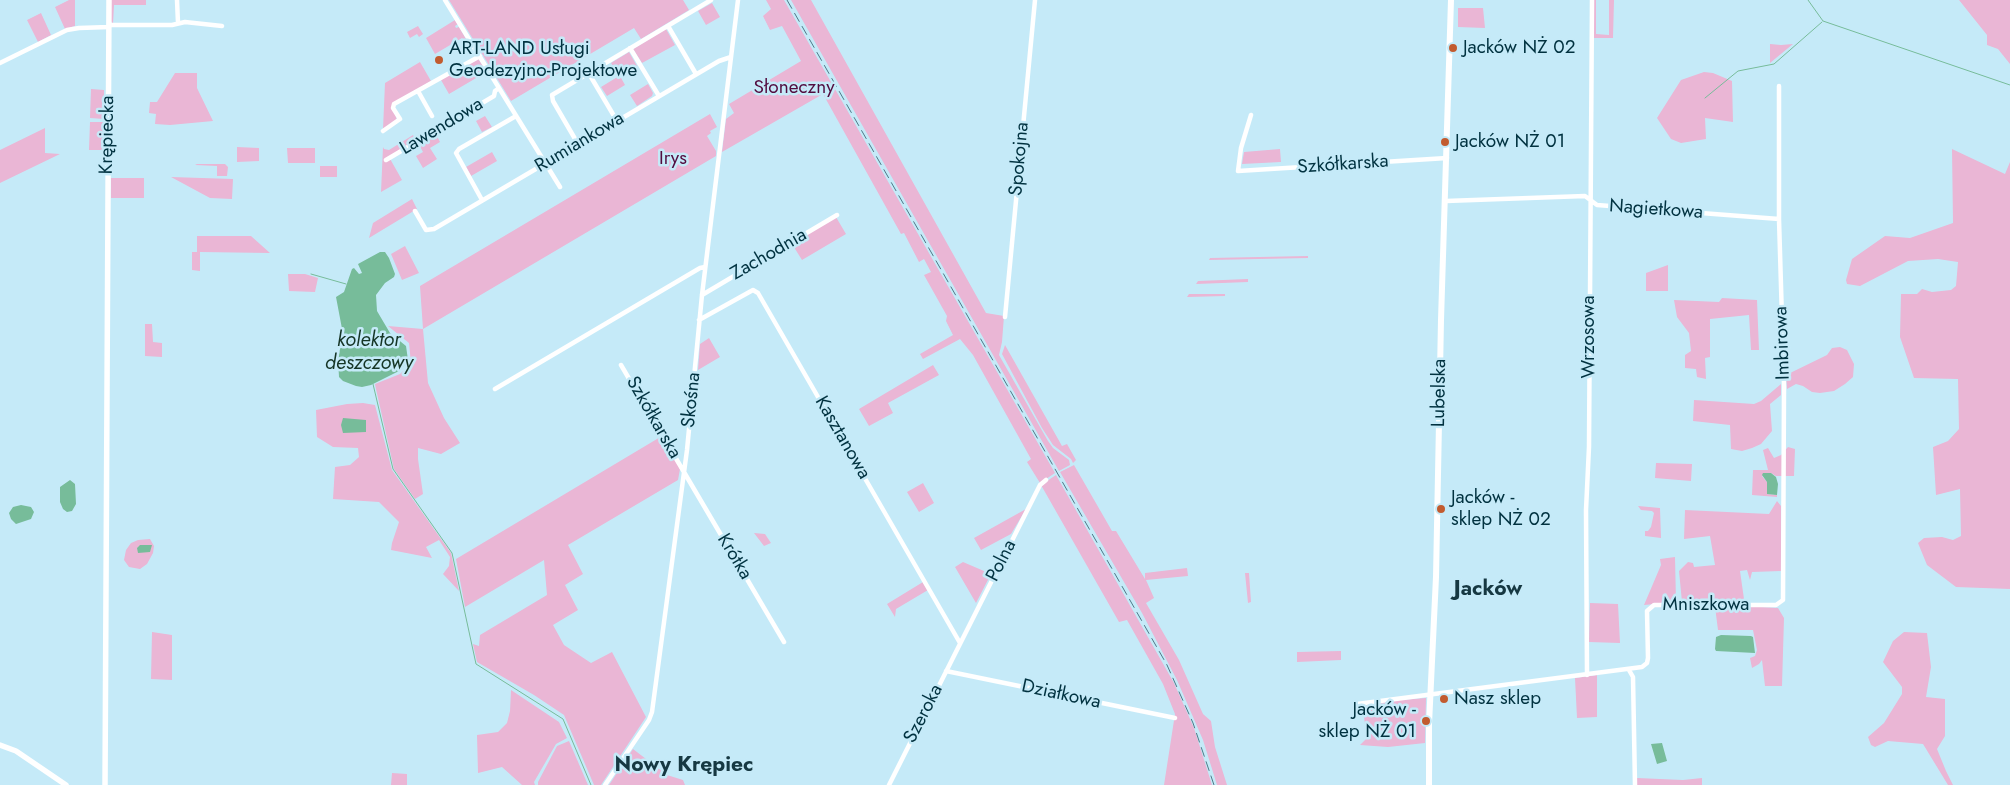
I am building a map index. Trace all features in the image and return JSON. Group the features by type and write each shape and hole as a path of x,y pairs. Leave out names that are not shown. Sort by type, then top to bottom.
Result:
{"main road":[{"name":"Lubelska","path":"1429,785 1430,695 1436,577 1441,320 1451,0"}],"street":[{"name":"Krępiecka","path":"105,785 109,0"},
{"path":"177,0 178,23"},
{"path":"445,0 480,56 497,90 516,116 560,187"},
{"path":"578,144 551,96 588,72 711,0"},
{"name":"Skośna","path":"605,785 649,720 652,712 684,471 705,267 738,0"},
{"name":"Spokojna","path":"1005,317 1035,0"},
{"name":"Wrzosowa","path":"1587,674 1586,510 1589,447 1589,199 1592,0"},
{"path":"0,63 68,30 79,28 172,25 185,22 222,26"},
{"path":"668,26 696,74"},
{"path":"630,48 659,96"},
{"path":"383,130 400,120 393,108 394,104 480,56"},
{"name":"Rumiankowa","path":"415,211 426,230 429,231 723,58 731,57"},
{"path":"588,72 617,121"},
{"name":"Imbirowa","path":"1779,86 1779,219 1784,386 1783,600"},
{"name":"Lawendowa","path":"386,160 494,96 497,90"},
{"path":"418,91 432,116"},
{"name":"Szkółkarska","path":"1251,115 1241,148 1238,172 1447,158"},
{"path":"482,200 456,154 459,150 516,116"},
{"name":"Nagietkowa","path":"1446,201 1585,196 1597,205 1779,219"},
{"name":"Zachodnia","path":"702,295 837,215"},
{"path":"495,389 700,268 705,267"},
{"name":"Kasztanowa","path":"699,320 753,290 758,293 960,644"},
{"name":"Szkółkarska","path":"621,365 684,471"},
{"name":"Krótka","path":"684,471 784,642"},
{"name":"Polna","path":"960,644 1040,485 1046,480"},
{"name":"Mniszkowa","path":"1357,704 1642,667 1647,663 1647,612 1654,605 1776,605 1783,600"},
{"name":"Szeroka","path":"889,785 960,644"},
{"path":"1629,670 1633,678 1635,785"},
{"name":"Działkowa","path":"946,671 1175,718"},
{"path":"0,745 16,751 66,785"}],"green space":[{"path":"69,0 75,0 75,26 65,29 55,7"},
{"path":"111,0 146,0 146,5 114,5 113,24 111,21"},
{"path":"449,0 683,0 689,10 641,39 634,28 511,101"},
{"name":"Słoneczny","path":"766,0 784,0 1055,473 1040,483 1027,462 1031,459 973,355 960,339 923,359 920,354 953,335 946,321 947,316 924,275 931,272 924,259 919,262 904,233 901,234 823,94 722,152 726,119 734,113 729,104 801,61 782,26 770,30 763,16 771,9"},
{"path":"791,0 811,0 986,313 1004,316 999,355 1048,441 1053,448 1069,460 1070,465 1059,471"},
{"path":"1593,0 1596,0 1596,34 1609,35 1609,0 1614,0 1613,38 1593,38"},
{"path":"1959,0 2010,0 2010,64 1998,49 1987,45 1987,35"},
{"path":"712,3 720,17 706,25 698,11"},
{"path":"1458,8 1483,8 1485,28 1458,27"},
{"path":"41,13 51,35 38,42 27,20"},
{"path":"455,20 458,24 455,26 456,28 459,27 469,44 467,45 462,38 435,54 426,38"},
{"path":"418,26 423,34 419,37 417,34 410,38 407,32"},
{"path":"666,29 675,45 642,63 633,49"},
{"path":"1770,44 1781,45 1793,44 1770,63"},
{"path":"629,52 637,66 620,76 625,85 607,96 601,87 619,76 611,63"},
{"path":"478,58 489,76 486,78 483,74 449,94 441,80"},
{"path":"420,62 431,81 392,105 397,120 383,129 385,83"},
{"path":"1704,72 1713,73 1732,81 1733,122 1705,118 1706,139 1681,143 1671,139 1657,118 1681,80"},
{"path":"175,73 197,73 197,88 213,121 170,125 155,124 156,114 149,113 150,102 157,102"},
{"path":"648,84 653,93 652,96 637,106 630,95"},
{"path":"91,89 104,90 104,119 90,118"},
{"name":"Irys","path":"710,114 717,127 710,131 711,133 707,136 716,151 716,156 423,329 420,286"},
{"path":"485,116 492,127 482,132 476,121"},
{"path":"90,122 103,122 103,150 89,150"},
{"path":"45,128 45,153 60,154 0,183 0,150"},
{"path":"435,132 440,142 430,148 437,159 423,168 416,156 423,152 418,143"},
{"path":"413,135 417,141 389,157 402,180 381,192 383,147 389,150"},
{"path":"237,147 259,148 259,161 237,162"},
{"path":"287,148 315,148 315,163 288,163"},
{"path":"1280,149 1281,162 1242,164 1244,152"},
{"path":"1952,149 2005,174 2010,162 2010,589 1956,587 1927,565 1918,543 1924,538 1942,537 1953,540 1961,536 1960,489 1936,495 1933,447 1948,441 1959,429 1958,379 1914,378 1900,337 1901,294 1917,294 1922,289 1932,292 1951,290 1956,286 1958,262 1938,259 1908,261 1860,286 1847,284 1846,280 1852,259 1885,236 1910,238 1953,223"},
{"path":"492,152 497,161 471,176 466,167"},
{"path":"225,164 228,167 227,176 217,176 217,166 195,165"},
{"path":"320,166 337,166 337,177 320,177"},
{"path":"171,177 233,179 232,199 210,198"},
{"path":"111,178 144,178 144,198 111,198"},
{"path":"412,199 417,209 369,238 373,223"},
{"path":"836,217 846,234 802,260 792,244"},
{"path":"197,236 251,236 270,253 200,252 200,271 192,270 192,252 197,252"},
{"path":"405,246 419,273 402,280 391,254"},
{"path":"1308,256 1308,258 1209,260 1210,258"},
{"path":"1668,265 1668,291 1646,291 1646,273"},
{"path":"288,274 305,274 318,278 315,292 289,291"},
{"path":"1248,279 1248,282 1196,284 1198,281"},
{"path":"1189,294 1225,294 1225,296 1187,297"},
{"path":"1722,298 1757,300 1759,350 1751,350 1749,315 1710,319 1710,357 1705,358 1706,379 1697,377 1696,369 1685,368 1685,355 1691,351 1689,333 1677,317 1674,300 1719,302"},
{"path":"145,324 152,324 153,342 162,343 162,357 145,356"},
{"path":"388,326 423,329 428,383 444,418 460,443 441,454 418,448 423,494 415,499 394,469 375,384 400,374 411,363 409,343"},
{"path":"709,338 720,357 698,370 700,344"},
{"path":"1005,345 1062,446 1067,444 1076,460 1073,463 1071,459 1053,445 1042,428 1002,354"},
{"path":"1840,347 1847,350 1854,364 1853,377 1845,384 1834,391 1820,393 1812,392 1796,384 1787,389 1786,375 1827,355 1832,348"},
{"path":"933,365 939,375 888,403 893,413 869,426 859,409"},
{"path":"1781,384 1781,395 1770,404 1772,431 1761,444 1752,448 1742,451 1731,449 1730,425 1693,421 1694,400 1754,404 1761,401"},
{"path":"363,403 375,405 392,470 451,553 459,591 443,574 449,566 450,557 439,540 426,547 432,558 391,550 399,522 379,502 333,499 335,467 350,465 359,457 358,448 333,447 317,437 316,410"},
{"path":"662,436 680,469 678,480 568,545 583,574 565,585 578,610 553,625 564,645 591,663 612,652 646,717 601,785 594,785 564,715 477,662 473,644 479,646 480,635 547,595 544,560 465,607 456,559"},
{"path":"1788,447 1795,449 1794,476 1776,476 1771,473 1762,476 1767,482 1767,494 1777,495 1777,497 1752,495 1753,470 1768,470 1763,450 1768,448 1774,458 1781,455"},
{"path":"1656,463 1692,464 1691,481 1655,478"},
{"path":"1074,465 1112,531 1116,531 1145,579 1145,573 1187,568 1188,576 1146,580 1154,598 1146,603 1179,660 1203,714 1211,721 1215,747 1227,785 1217,785 1203,740 1177,680 1142,613 1060,472"},
{"path":"1056,475 1174,683 1194,728 1212,785 1164,785 1175,714 1163,684 1127,620 1119,622 1041,485"},
{"path":"923,483 934,503 919,512 907,492"},
{"path":"1777,501 1781,506 1781,571 1752,572 1750,580 1747,570 1740,571 1745,606 1778,608 1784,618 1782,686 1765,686 1762,660 1752,668 1750,658 1755,656 1757,650 1753,630 1718,630 1714,599 1682,602 1679,571 1688,562 1693,563 1694,567 1715,565 1710,536 1684,539 1685,510 1769,514"},
{"path":"1638,506 1660,508 1661,538 1645,536 1645,531 1648,531 1651,527 1654,513 1641,510"},
{"path":"1026,509 1011,534 981,550 974,538"},
{"path":"754,533 765,534 771,543 764,546"},
{"path":"150,539 154,546 153,553 147,564 140,569 129,567 124,560 126,550 131,543"},
{"path":"1675,557 1676,602 1644,605 1661,565 1660,559"},
{"path":"963,562 991,574 976,603 955,567"},
{"path":"1245,573 1249,573 1251,602 1248,603"},
{"path":"923,582 928,590 896,609 895,617 887,604"},
{"path":"1590,603 1618,604 1620,643 1589,642"},
{"path":"152,632 172,635 172,680 151,679"},
{"path":"1904,632 1927,633 1931,667 1926,697 1945,699 1945,736 1937,749 1953,785 1948,785 1923,744 1888,741 1875,747 1871,745 1868,737 1884,723 1902,694 1902,687 1883,662 1893,641"},
{"path":"1341,651 1341,660 1297,662 1297,652"},
{"path":"1597,675 1597,717 1577,718 1575,678"},
{"path":"511,690 559,722 567,738 556,744 534,782 535,785 522,785 502,767 478,773 477,735 498,732 507,723 510,711"},
{"path":"1426,698 1425,743 1388,747 1360,745 1367,738 1362,703"},
{"path":"569,741 588,785 538,785 557,746"},
{"path":"633,749 667,775 683,780 685,785 609,785"},
{"path":"392,773 407,774 407,785 391,785"},
{"path":"1637,778 1683,780 1702,778 1702,785 1637,785"}],"water":[{"name":"kolektor deszczowy","path":"380,252 385,252 395,274 376,295 377,311 390,333 406,346 408,360 401,370 371,385 362,387 343,381 339,377 338,359 343,334 336,297 344,292 352,269 354,268 359,274 362,273 358,264"},
{"path":"343,418 366,420 366,432 343,433 341,425"},
{"path":"1763,473 1771,473 1776,477 1778,484 1777,495 1767,494 1767,482 1762,475"},
{"path":"70,480 75,484 76,504 72,511 67,512 63,509 60,502 60,487"},
{"path":"21,505 31,507 34,512 31,519 16,524 11,519 9,513 13,507"},
{"path":"140,545 152,545 150,552 138,553 137,548"},
{"path":"1721,635 1753,637 1755,653 1716,651 1716,637"},
{"path":"1662,743 1667,761 1657,764 1651,744"}],"waterway":[{"path":"1808,0 1823,21 2010,85"},
{"path":"1705,98 1738,71 1774,64 1822,22"},
{"path":"311,274 346,284"},
{"path":"373,384 393,469 452,553 476,664 563,719 591,785"}],"railway":[{"path":"787,0 1167,665 1193,723 1214,785"}],"place":[{"name":"Jacków NŻ 02","path":"1453,48"},
{"name":"ART-LAND Usługi Geodezyjno-Projektowe","path":"439,60"},
{"name":"Jacków NŻ 01","path":"1445,142"},
{"name":"Jacków - sklep NŻ 02","path":"1441,509"},
{"name":"Nasz sklep","path":"1444,699"},
{"name":"Jacków - sklep NŻ 01","path":"1426,721"}],"district":[{"name":"Jacków","path":"1488,590"},
{"name":"Nowy Krępiec","path":"684,766"}]}
